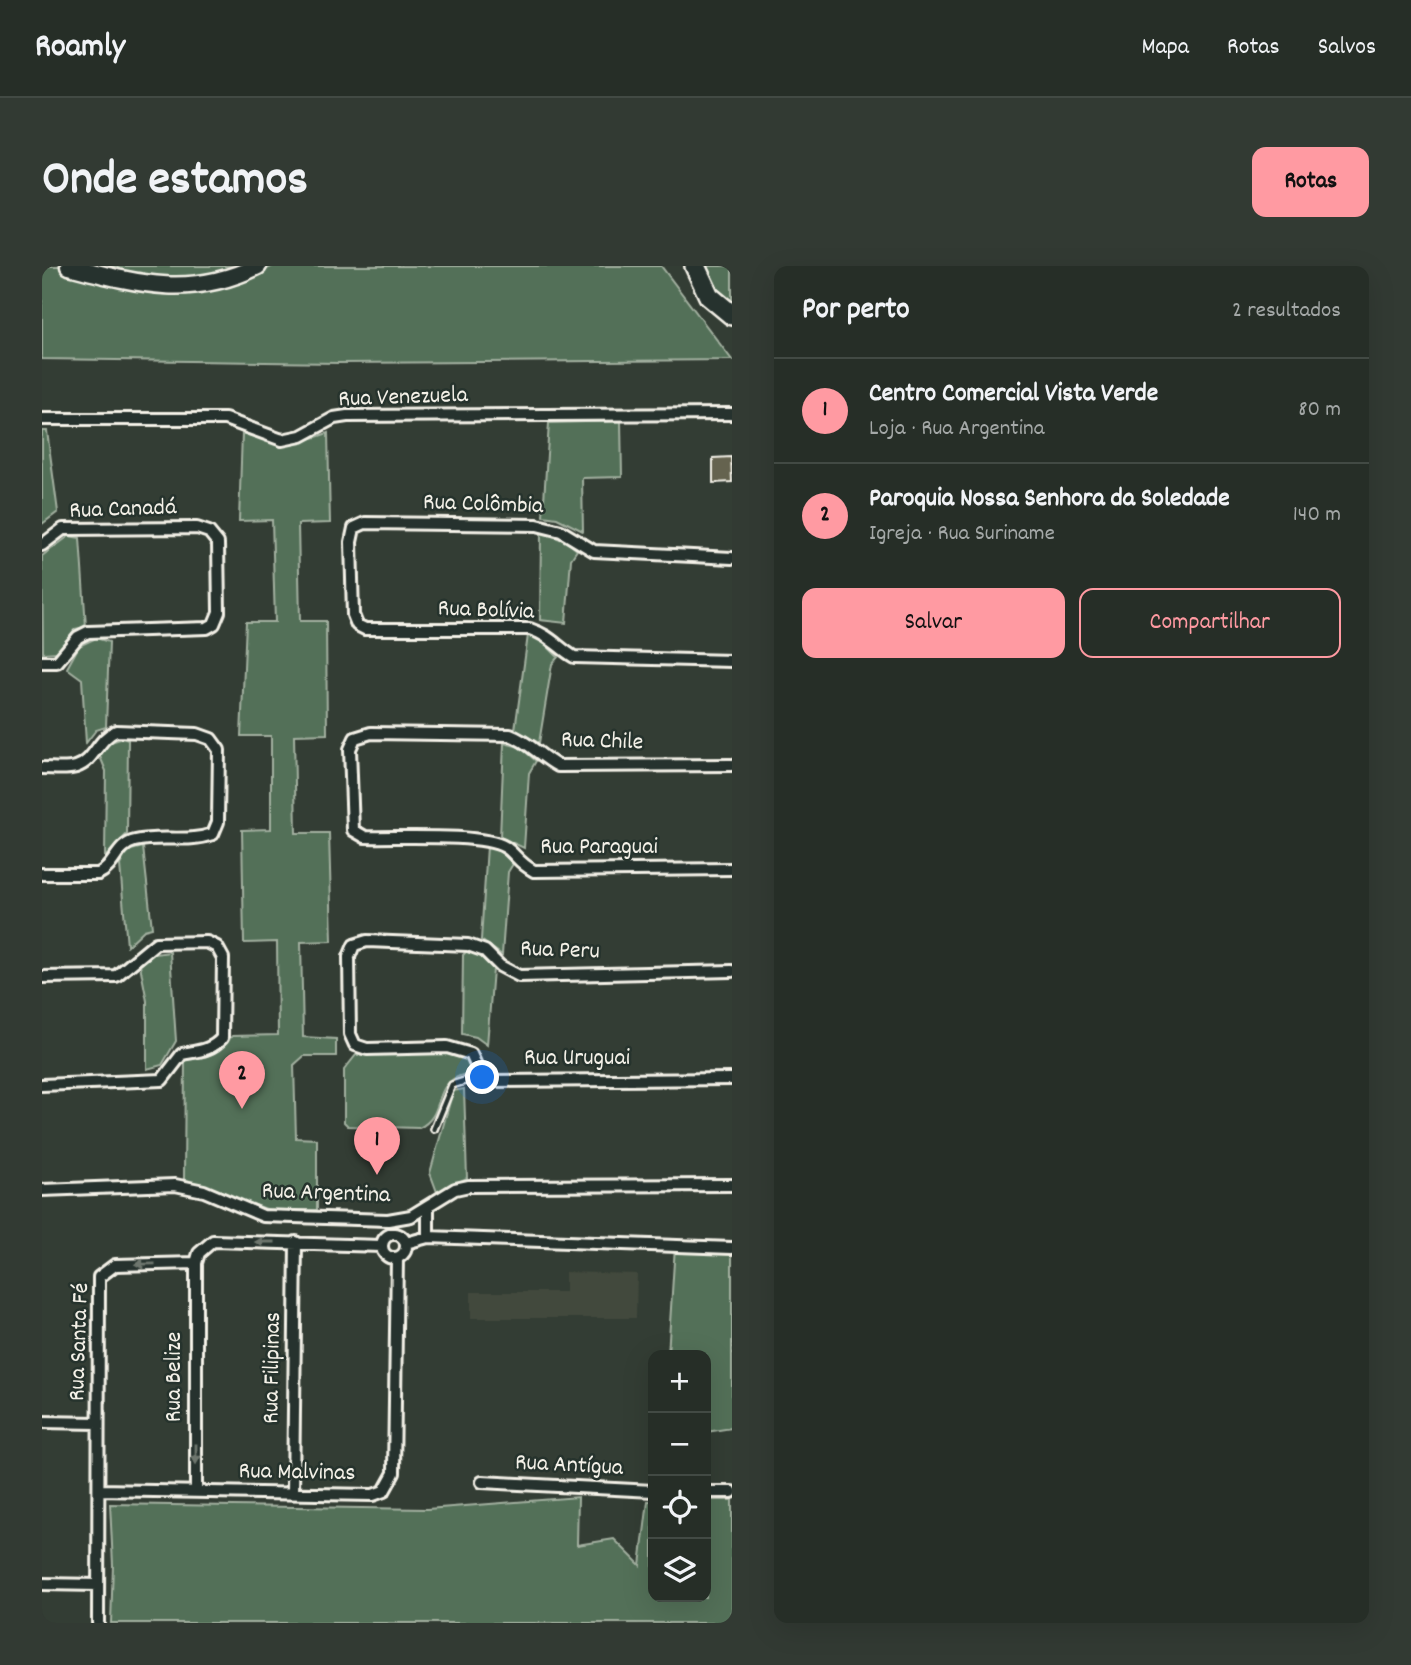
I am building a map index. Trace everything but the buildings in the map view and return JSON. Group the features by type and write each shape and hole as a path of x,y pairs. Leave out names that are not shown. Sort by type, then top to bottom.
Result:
{"highway":[{"path":"695,266 709,296 730,315"}],"main road":[{"path":"69,266 133,282 191,287 226,279 258,266"}],"street":[{"name":"Rua Venezuela","path":"42,419 225,419 282,440 301,436 334,418 347,416 732,414"},
{"name":"Rua Colômbia","path":"357,625 353,615 351,542 354,528 365,523 537,525 561,531 594,551 732,558"},
{"name":"Rua Canadá","path":"42,545 63,529 197,528 209,532 218,543 219,612 214,624 207,628 88,632 78,637 57,662 42,662"},
{"name":"Rua Bolívia","path":"357,625 365,629 530,629 550,635 561,650 574,657 732,661"},
{"path":"42,768 73,768 85,764 105,736 117,731 197,734 211,739 219,750 218,822 213,834 195,840 136,840 124,845 105,871 99,874 42,874"},
{"name":"Rua Chile","path":"353,830 350,750 355,738 371,733 510,735 529,742 542,757 558,766 732,765"},
{"name":"Rua Paraguai","path":"353,830 365,837 487,840 508,848 520,864 534,871 732,869"},
{"name":"Rua Peru","path":"355,1045 350,1034 348,957 354,945 367,941 468,945 485,951 500,966 519,976 732,971"},
{"path":"42,977 116,976 156,943 207,942 218,947 223,958 222,1038 217,1044 208,1049 182,1054 162,1080 42,1085"},
{"name":"Rua Uruguai","path":"355,1045 367,1049 447,1047 471,1054 479,1072 492,1081 732,1079"},
{"name":"Rua Argentina","path":"42,1190 175,1185 204,1191 244,1211 263,1216 388,1220 411,1216 455,1189 487,1185 732,1185"},
{"path":"428,1207 428,1237"},
{"path":"388,1220 391,1234"},
{"path":"391,1234 399,1234 406,1242 406,1251 397,1258 387,1256 382,1246 385,1238 391,1234"},
{"path":"406,1242 428,1237 732,1248"},
{"path":"196,1263 199,1253 213,1241 382,1246"},
{"name":"Rua Filipinas","path":"293,1494 296,1242"},
{"name":"Rua Malvinas","path":"99,1490 373,1495 390,1485 394,1473 397,1258"},
{"name":"Rua Santa Fé","path":"98,1623 99,1277 115,1265 196,1263"},
{"name":"Rua Belize","path":"196,1263 197,1492"},
{"path":"42,1422 98,1423"},
{"name":"Rua Antígua","path":"482,1482 648,1491"},
{"path":"711,1492 732,1492"},
{"path":"42,1584 98,1585"}],"lane":[{"path":"434,1129 452,1085 474,1078 479,1072"}],"shaded area":[{"path":"565,1272 637,1274 636,1318 471,1318 471,1292 565,1292"}],"green space":[{"path":"42,266 268,266 263,271 273,266 661,266 732,360 339,363 42,359"},
{"path":"703,266 732,266 732,305 712,288"},
{"path":"621,421 622,477 582,478 583,531 557,518 543,516 549,423"},
{"path":"42,431 47,431 58,512 42,524"},
{"path":"242,433 285,442 306,440 328,433 330,523 298,524 300,621 326,621 327,734 294,735 296,833 329,833 332,941 301,942 303,1037 336,1039 336,1056 304,1056 294,1065 296,1138 317,1139 317,1210 269,1210 184,1179 185,1060 212,1054 232,1036 278,1035 277,942 244,943 242,830 271,829 271,736 241,736 246,622 275,622 272,520 239,521"},
{"path":"541,532 566,541 577,550 571,559 566,623 540,620"},
{"path":"69,536 80,538 86,627 75,629 58,652 43,653 42,556"},
{"path":"528,635 538,637 558,657 552,664 539,743 515,730"},
{"path":"96,638 109,642 106,727 96,730 86,743 82,679 67,668 79,646"},
{"path":"123,738 128,740 127,834 105,857 106,771 99,754 108,743"},
{"path":"504,743 520,747 536,761 529,773 524,848 500,837"},
{"path":"487,846 499,850 513,864 508,872 502,955 481,940"},
{"path":"143,847 152,928 144,930 127,946 120,865 127,851"},
{"path":"467,951 476,952 493,969 487,1045 476,1037 462,1034 463,955"},
{"path":"170,952 176,1041 162,1065 147,1069 147,1001 140,965 154,954"},
{"path":"452,1051 466,1056 471,1066 466,1074 447,1084 433,1115 419,1128 348,1126 344,1122 344,1070 356,1055"},
{"path":"464,1089 467,1178 437,1192 430,1173 453,1091"},
{"path":"675,1246 732,1252 732,1428 711,1431 711,1350 668,1350"},
{"path":"578,1497 577,1545 614,1539 640,1565 648,1501 648,1602 711,1602 711,1500 732,1500 732,1623 111,1623 113,1565 110,1504 427,1509"}],"place":[{"name":"Paroquia Nossa Senhora da Soledade","path":"242,1109"},
{"name":"Centro Comercial Vista Verde","path":"377,1175"}]}
